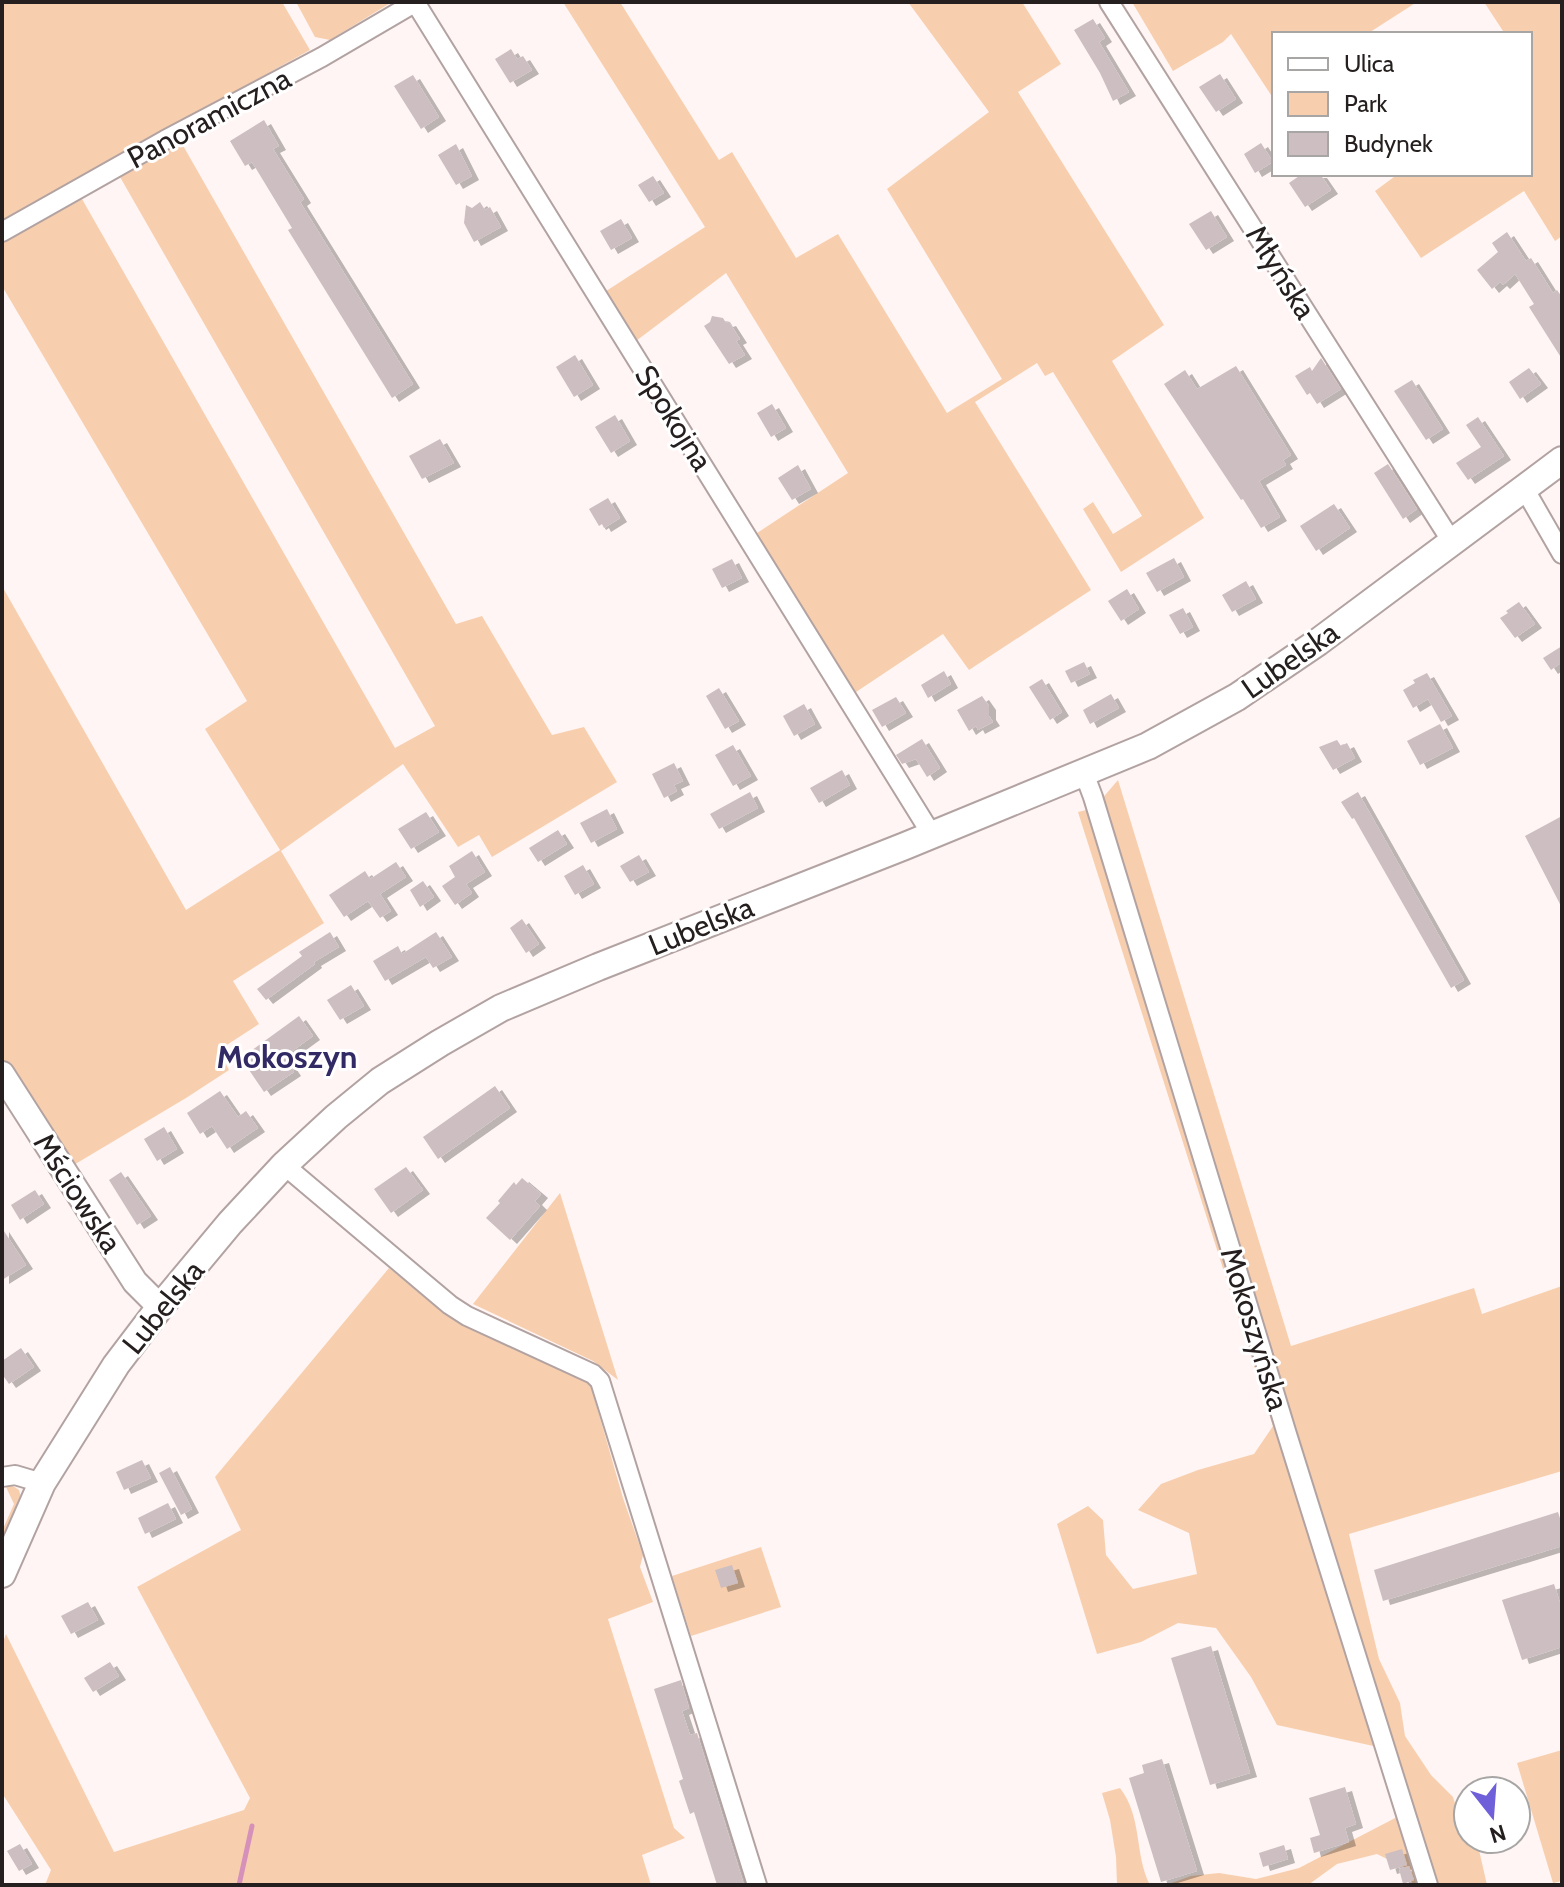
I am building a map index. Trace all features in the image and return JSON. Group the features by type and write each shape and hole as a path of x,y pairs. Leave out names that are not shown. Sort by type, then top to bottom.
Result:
{"main road":[{"name":"Lubelska","path":"2,1574 42,1483 116,1365 160,1307 230,1223 284,1165 380,1081 501,1008 1148,746 1237,697 1318,642 1562,460"}],"street":[{"name":"Panoramiczna","path":"2,232 165,140 322,57 416,2"},
{"name":"Spokojna","path":"416,2 932,835"},
{"name":"Młyńska","path":"1109,2 1452,542"},
{"path":"1524,488 1562,554"},
{"name":"Mokoszyńska","path":"1084,773 1428,1885"},
{"name":"Mściowska","path":"2,1074 135,1282 160,1307"},
{"path":"284,1165 450,1305 467,1316 593,1374 600,1381 757,1885"},
{"path":"2,1477 15,1475 42,1483"}],"green space":[{"path":"2,2 282,2 310,50 2,221"},
{"path":"296,2 392,2 330,40 315,37"},
{"path":"563,2 620,2 719,160 732,152 796,258 838,234 947,413 1002,379 887,189 989,112 908,2 1022,2 1061,64 1018,92 1164,325 1112,361 1204,518 1121,572 1083,509 1093,502 1113,534 1142,516 1053,372 1045,376 1037,363 975,402 1091,590 969,670 943,634 853,694 757,533 848,473 726,273 632,344 600,295 705,227"},
{"path":"1132,2 1417,2 1370,32 1272,32 1271,95 1231,34 1223,42 1173,71"},
{"path":"1484,2 1562,2 1562,236 1555,241 1524,191 1421,258 1375,191 1395,176 1532,176 1532,32 1504,32"},
{"path":"181,142 456,624 482,616 552,735 584,727 617,782 492,857 479,835 458,847 403,764 281,851 324,923 233,981 259,1024 219,1050 229,1070 72,1166 2,1060 2,586 186,910 280,850 205,729 247,701 2,286 2,243 82,199 395,748 435,726 120,177"},
{"path":"1118,780 1291,1346 1474,1288 1482,1314 1562,1286 1562,1471 1349,1534 1379,1659 1400,1703 1405,1736 1431,1775 1452,1796 1452,1855 1480,1855 1487,1885 1413,1885 1405,1868 1377,1854 1337,1864 1308,1885 1166,1885 1191,1876 1219,1873 1256,1879 1299,1868 1399,1816 1378,1747 1277,1725 1251,1677 1216,1628 1178,1623 1141,1642 1097,1654 1057,1524 1088,1506 1103,1520 1106,1555 1133,1589 1197,1574 1189,1533 1138,1510 1161,1484 1254,1454 1273,1426 1078,812 1094,808"},
{"path":"560,1193 618,1380 593,1361 473,1304"},
{"path":"389,1268 453,1319 590,1383 643,1555 640,1567 653,1602 608,1619 674,1828 685,1838 642,1855 651,1885 45,1885 51,1870 2,1793 2,1645 6,1634 114,1852 244,1810 250,1798 137,1587 241,1530 215,1477"},
{"path":"10,1484 19,1490 22,1501 2,1544 2,1531 14,1504 5,1485"},
{"path":"761,1547 781,1607 691,1636 672,1576"},
{"path":"1562,1750 1562,1881 1553,1883 1532,1813 1532,1775 1521,1775 1517,1763"},
{"path":"1120,1788 1132,1811 1150,1885 1117,1885 1110,1820 1102,1793"}],"building":[{"path":"1093,19 1105,38 1099,42 1129,92 1113,101 1074,30"},
{"path":"511,49 517,59 523,56 532,70 510,83 495,59"},
{"path":"1220,74 1236,99 1216,112 1199,87"},
{"path":"413,75 439,117 421,129 394,86"},
{"path":"264,120 279,146 273,149 304,199 300,202 413,384 392,398 288,230 292,228 252,162 245,166 230,141"},
{"path":"1261,143 1272,163 1255,173 1244,154"},
{"path":"456,144 472,176 456,185 438,155"},
{"path":"653,176 664,193 649,202 638,185"},
{"path":"1299,176 1321,176 1331,190 1305,207 1289,183"},
{"path":"480,202 485,210 490,207 501,227 474,242 464,223 466,205 472,208"},
{"path":"1211,211 1227,237 1206,250 1189,224"},
{"path":"621,219 632,238 611,250 600,231"},
{"path":"1507,232 1526,261 1531,258 1553,293 1557,290 1562,297 1562,359 1529,307 1534,304 1515,274 1503,285 1500,282 1492,289 1477,270 1498,252 1492,243"},
{"path":"712,316 729,322 740,339 736,341 745,355 729,364 704,326"},
{"path":"575,355 593,385 574,397 556,367"},
{"path":"1321,358 1341,389 1317,404 1295,376 1310,367 1312,371"},
{"path":"1236,366 1291,455 1283,460 1286,465 1259,481 1280,517 1261,528 1164,384 1185,370 1197,389"},
{"path":"1529,368 1541,384 1520,399 1509,382"},
{"path":"1412,380 1443,429 1426,440 1394,391"},
{"path":"772,404 786,428 771,437 757,413"},
{"path":"615,415 630,441 611,453 595,427"},
{"path":"1478,417 1504,456 1468,480 1456,463 1481,447 1466,425"},
{"path":"440,439 454,463 422,479 409,456"},
{"path":"1388,464 1417,509 1403,519 1374,473"},
{"path":"798,465 811,489 792,500 778,478"},
{"path":"608,498 620,518 604,528 602,524 599,526 589,509"},
{"path":"1334,504 1350,528 1316,551 1300,526"},
{"path":"1174,558 1184,577 1157,592 1146,573"},
{"path":"732,559 742,578 722,588 712,569"},
{"path":"1246,581 1256,599 1232,612 1222,595"},
{"path":"1127,589 1139,609 1121,621 1108,601"},
{"path":"1519,602 1535,624 1515,638 1500,618"},
{"path":"1183,608 1193,627 1180,634 1169,615"},
{"path":"1562,646 1562,662 1551,670 1543,658"},
{"path":"1084,662 1090,674 1071,683 1065,671"},
{"path":"944,671 951,684 928,698 921,685"},
{"path":"1427,673 1452,716 1441,722 1428,699 1413,708 1403,690"},
{"path":"1042,679 1062,712 1050,720 1029,687"},
{"path":"719,688 739,721 725,729 706,696"},
{"path":"1111,694 1119,708 1090,724 1083,710"},
{"path":"982,696 989,706 989,716 993,722 969,731 957,710"},
{"path":"896,697 906,713 882,727 872,710"},
{"path":"804,704 815,724 794,736 783,716"},
{"path":"1440,724 1453,748 1420,765 1407,741"},
{"path":"922,739 940,768 927,777 916,759 902,764 896,755"},
{"path":"1337,740 1341,746 1347,743 1355,758 1333,770 1319,747"},
{"path":"733,745 751,776 733,786 715,755"},
{"path":"674,763 683,781 674,785 677,791 664,798 652,774"},
{"path":"842,770 850,785 819,803 810,788"},
{"path":"750,792 758,808 719,829 710,814"},
{"path":"1358,792 1464,980 1451,988 1354,818 1341,802"},
{"path":"607,809 617,829 591,843 580,823"},
{"path":"426,812 439,832 411,849 398,829"},
{"path":"1562,816 1562,908 1525,836"},
{"path":"558,830 567,844 538,862 529,848"},
{"path":"472,851 485,872 466,884 472,893 455,905 442,886 455,877 449,866"},
{"path":"639,855 649,872 630,882 620,866"},
{"path":"396,862 406,877 380,894 391,911 380,918 368,901 344,917 329,895 365,871 370,879"},
{"path":"583,865 594,884 575,895 564,876"},
{"path":"423,881 434,897 420,907 410,890"},
{"path":"522,919 539,944 526,953 510,928"},
{"path":"330,932 339,947 314,962 266,1000 257,989 302,956 299,952"},
{"path":"436,932 452,957 433,968 426,957 385,981 373,961 398,946 402,954"},
{"path":"351,985 364,1006 340,1020 327,1000"},
{"path":"299,1016 313,1036 284,1057 294,1072 264,1092 241,1058"},
{"path":"495,1086 510,1108 438,1159 423,1137"},
{"path":"220,1091 238,1117 246,1111 258,1128 227,1149 212,1126 200,1134 187,1113"},
{"path":"164,1127 177,1149 157,1161 144,1139"},
{"path":"406,1167 423,1190 391,1213 374,1189"},
{"path":"121,1172 151,1216 137,1225 109,1180"},
{"path":"522,1178 541,1194 535,1201 540,1206 510,1240 486,1218 514,1182 516,1185"},
{"path":"35,1190 44,1204 20,1220 11,1205"},
{"path":"2,1228 26,1265 2,1280"},
{"path":"21,1348 34,1367 9,1384 2,1374 2,1361"},
{"path":"142,1460 151,1478 124,1490 116,1472"},
{"path":"170,1467 192,1509 181,1515 159,1473"},
{"path":"168,1503 176,1519 145,1534 138,1518"},
{"path":"1558,1512 1562,1525 1562,1546 1383,1601 1374,1570"},
{"path":"732,1565 738,1583 721,1588 715,1570"},
{"path":"1554,1584 1562,1609 1562,1647 1522,1660 1502,1600"},
{"path":"88,1602 98,1620 71,1634 61,1616"},
{"path":"1211,1646 1250,1773 1210,1785 1171,1658"},
{"path":"110,1662 119,1676 93,1692 84,1678"},
{"path":"681,1680 689,1708 682,1711 690,1735 697,1733 744,1885 717,1885 694,1812 690,1814 679,1781 683,1779 654,1689"},
{"path":"1162,1759 1197,1871 1161,1882 1129,1778 1144,1773 1142,1765"},
{"path":"1345,1787 1356,1824 1345,1828 1349,1842 1314,1853 1310,1838 1320,1835 1309,1798"},
{"path":"20,1844 32,1864 19,1871 7,1851"},
{"path":"1284,1845 1288,1859 1263,1867 1259,1853"},
{"path":"1402,1849 1407,1865 1390,1870 1385,1854"},
{"path":"1409,1866 1414,1880 1403,1884 1399,1869"}],"waterway":[{"path":"239,1885 252,1826"}],"district":[{"name":"Mokoszyn","path":"287,1056"}]}
